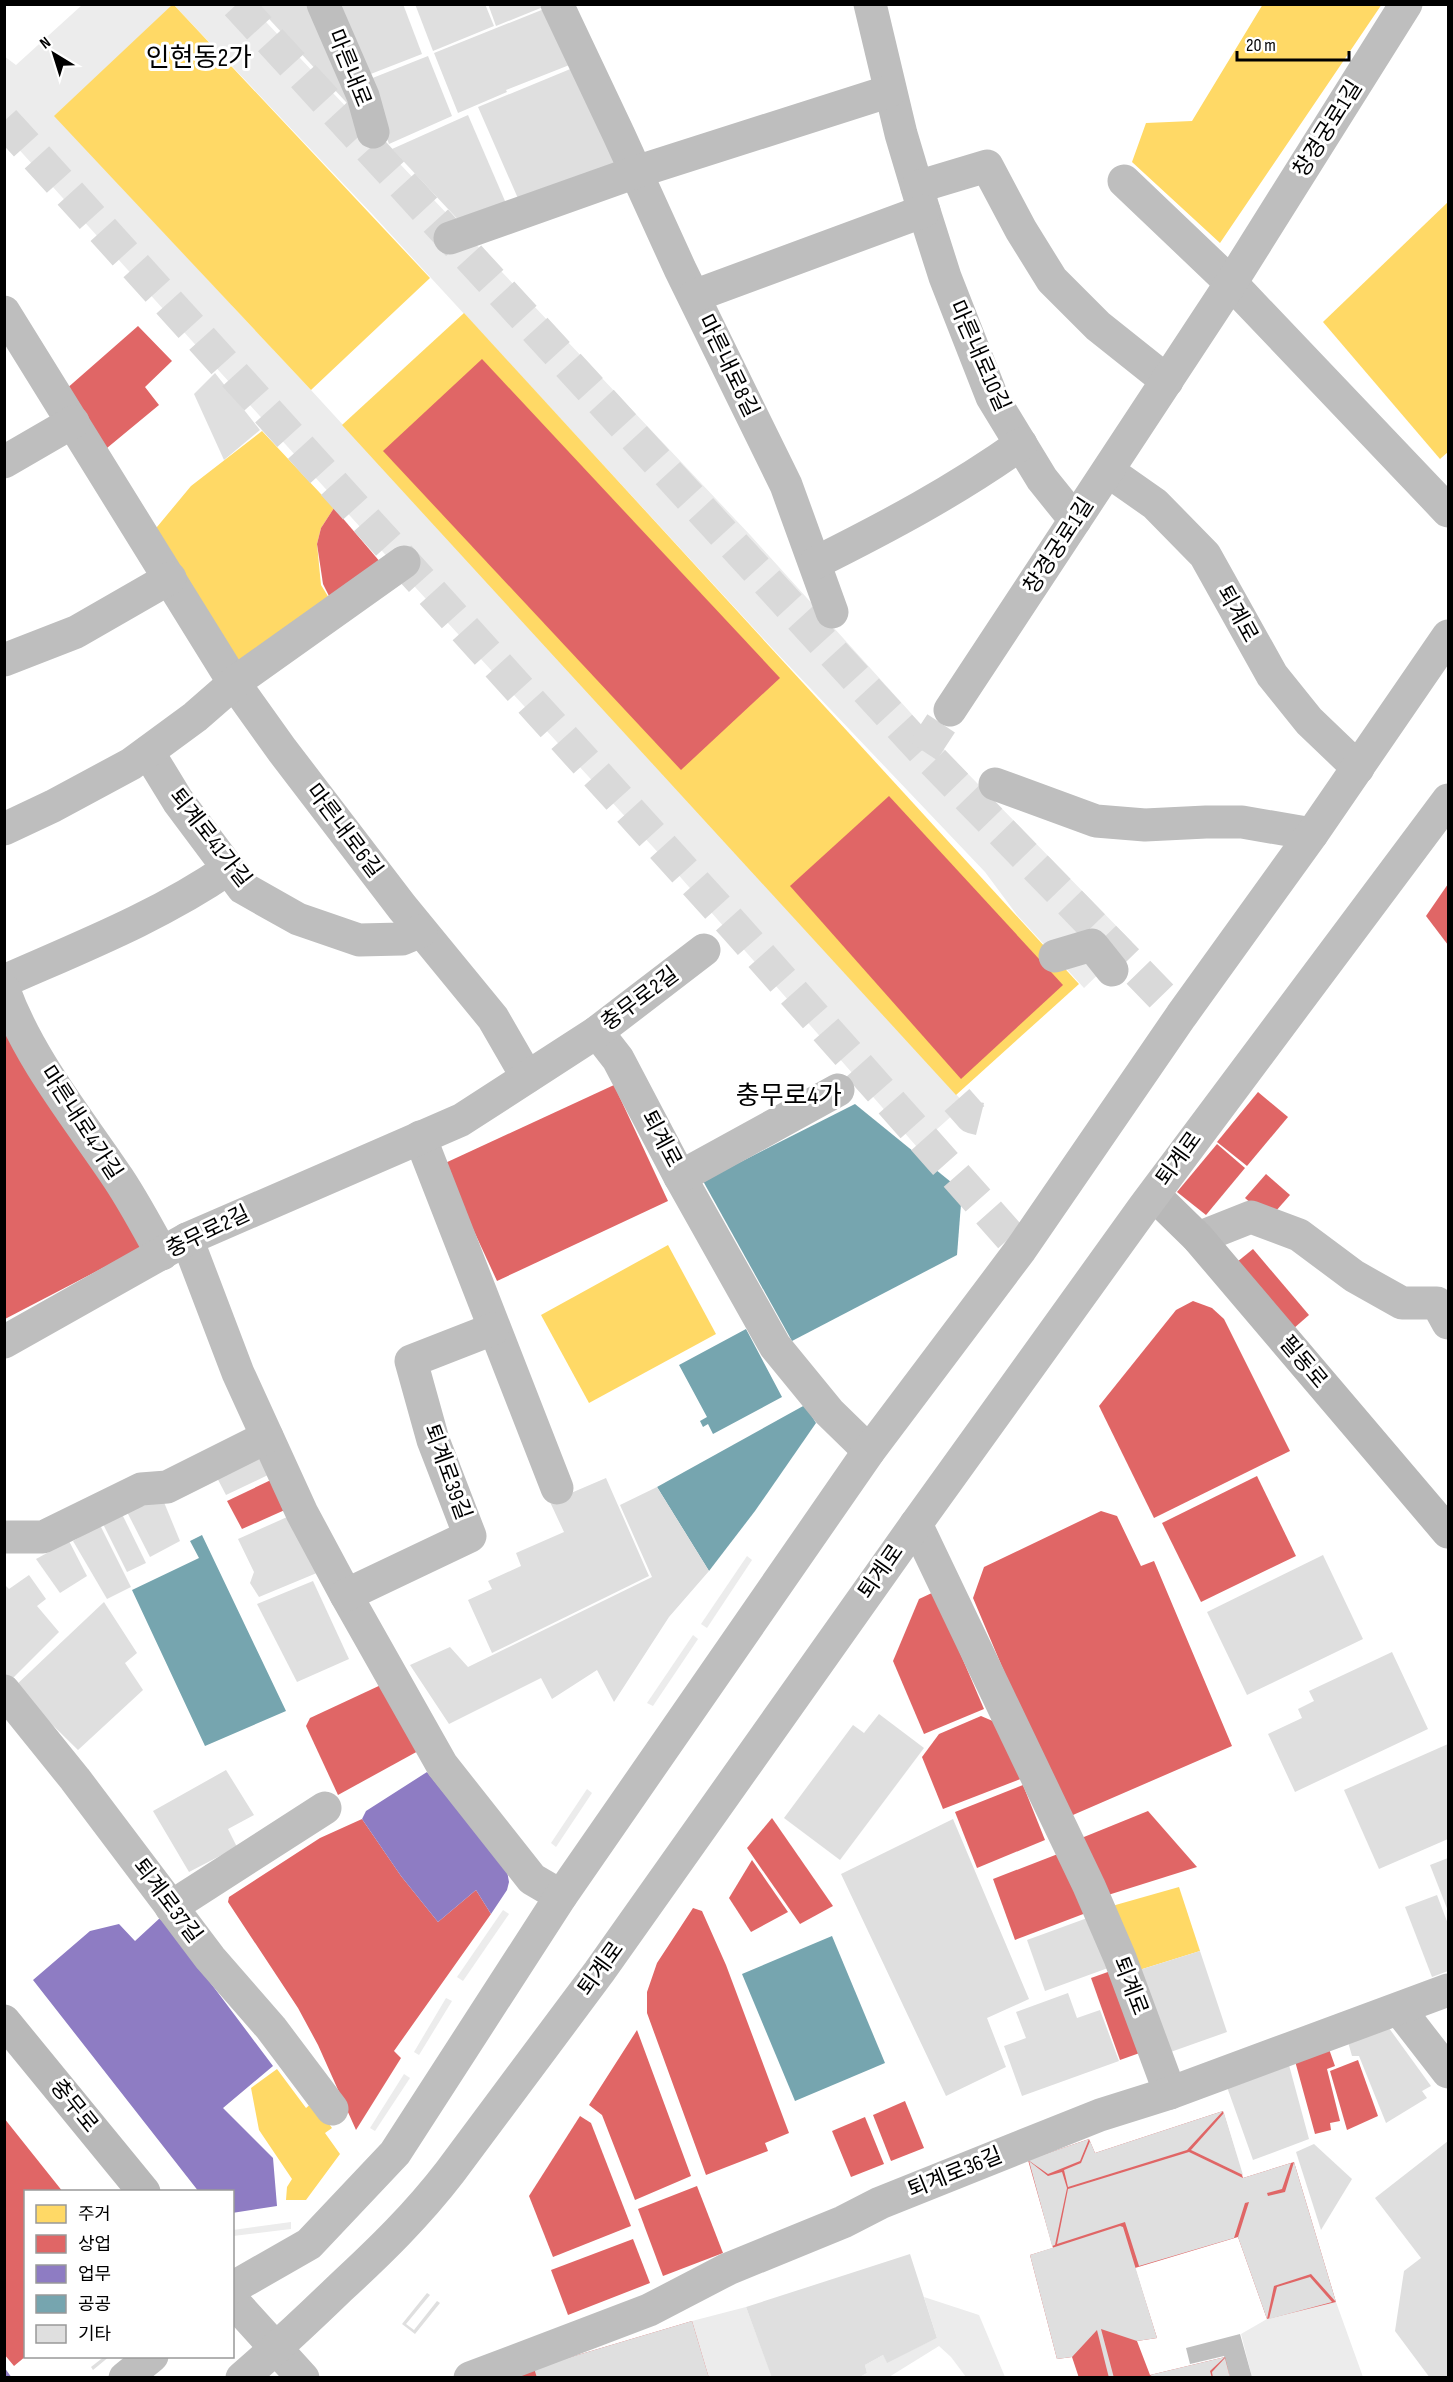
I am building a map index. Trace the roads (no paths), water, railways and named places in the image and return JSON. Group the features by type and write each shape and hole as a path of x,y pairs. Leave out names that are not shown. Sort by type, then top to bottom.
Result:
{"street":[{"name":"마른내로","path":"323,4 363,96 373,132"},
{"name":"마른내로8길","path":"556,4 693,296 786,485 832,612"},
{"name":"마른내로10길","path":"870,4 890,91 920,199 945,277 992,397 1042,479 1075,520"},
{"name":"창경궁로1길","path":"950,710 1231,283 1406,4"},
{"path":"450,238 636,172 890,91"},
{"path":"693,296 920,199 987,166 1021,230 1052,280 1098,326 1167,381"},
{"path":"1124,180 1231,283 1449,511"},
{"name":"마른내로6길","path":"4,312 234,683 282,750 421,931 494,1018 527,1077"},
{"path":"4,462 73,422"},
{"path":"814,563 906,517 989,467 1021,444"},
{"name":"퇴계로","path":"1108,471 1155,504 1205,555 1272,675 1309,721 1358,768"},
{"path":"4,829 131,764 195,717 234,683 404,562"},
{"path":"4,660 76,632 170,578"},
{"path":"234,2287 309,2244 395,2153 561,1896 869,1451 1021,1249 1181,1016 1312,834 1449,636"},
{"name":"퇴계로41가길","path":"148,752 178,801 243,888 298,919 359,940 402,939 421,931"},
{"path":"995,784 1096,821 1145,825 1242,822 1312,834"},
{"name":"퇴계로","path":"242,2378 277,2349 394,2237 444,2180 599,1972 916,1524 1215,1110 1449,800"},
{"name":"마른내로4가길","path":"174,1246 120,1180 61,1097 6,999 109,935 194,893 228,869"},
{"path":"1055,956 1092,945 1112,970"},
{"name":"충무로2길","path":"4,1342 174,1246 461,1120 597,1032 704,950"},
{"name":"퇴계로","path":"597,1032 618,1059 680,1177 776,1346 829,1412 869,1451"},
{"path":"680,1177 838,1090"},
{"path":"420,1137 556,1488"},
{"name":"필동로","path":"1154,1195 1198,1238 1449,1532"},
{"path":"1198,1238 1251,1217 1299,1234 1353,1276 1402,1303 1437,1303 1449,1323"},
{"path":"174,1246 238,1373 302,1513 442,1765 532,1879 561,1896"},
{"name":"퇴계로39길","path":"346,1595 470,1536 433,1440 411,1361 493,1329"},
{"path":"4,1537 43,1537 141,1489 167,1487 267,1437"},
{"name":"퇴계로","path":"916,1524 1089,1886 1120,1958 1170,2093"},
{"name":"퇴계로37길","path":"4,1691 210,1958 271,2028 332,2109"},
{"path":"171,1907 325,1808"},
{"name":"퇴계로36길","path":"470,2378 649,2310 728,2269 843,2222 880,2203 1100,2115 1170,2093 1449,1990"},
{"path":"1399,2009 1449,2072"},
{"name":"충무로","path":"4,2021 142,2190"},
{"path":"234,2302 304,2376"},
{"path":"125,2378 150,2358"}],"tunnel":[{"path":"237,4 923,751 1181,1016"},
{"path":"4,121 735,927 1021,1249"},
{"path":"923,751 950,710"},
{"path":"957,1100 972,1117 980,1119"}],"district":[{"name":"인현동2가","path":"199,58"},
{"name":"충무로4가","path":"789,1096"}]}
